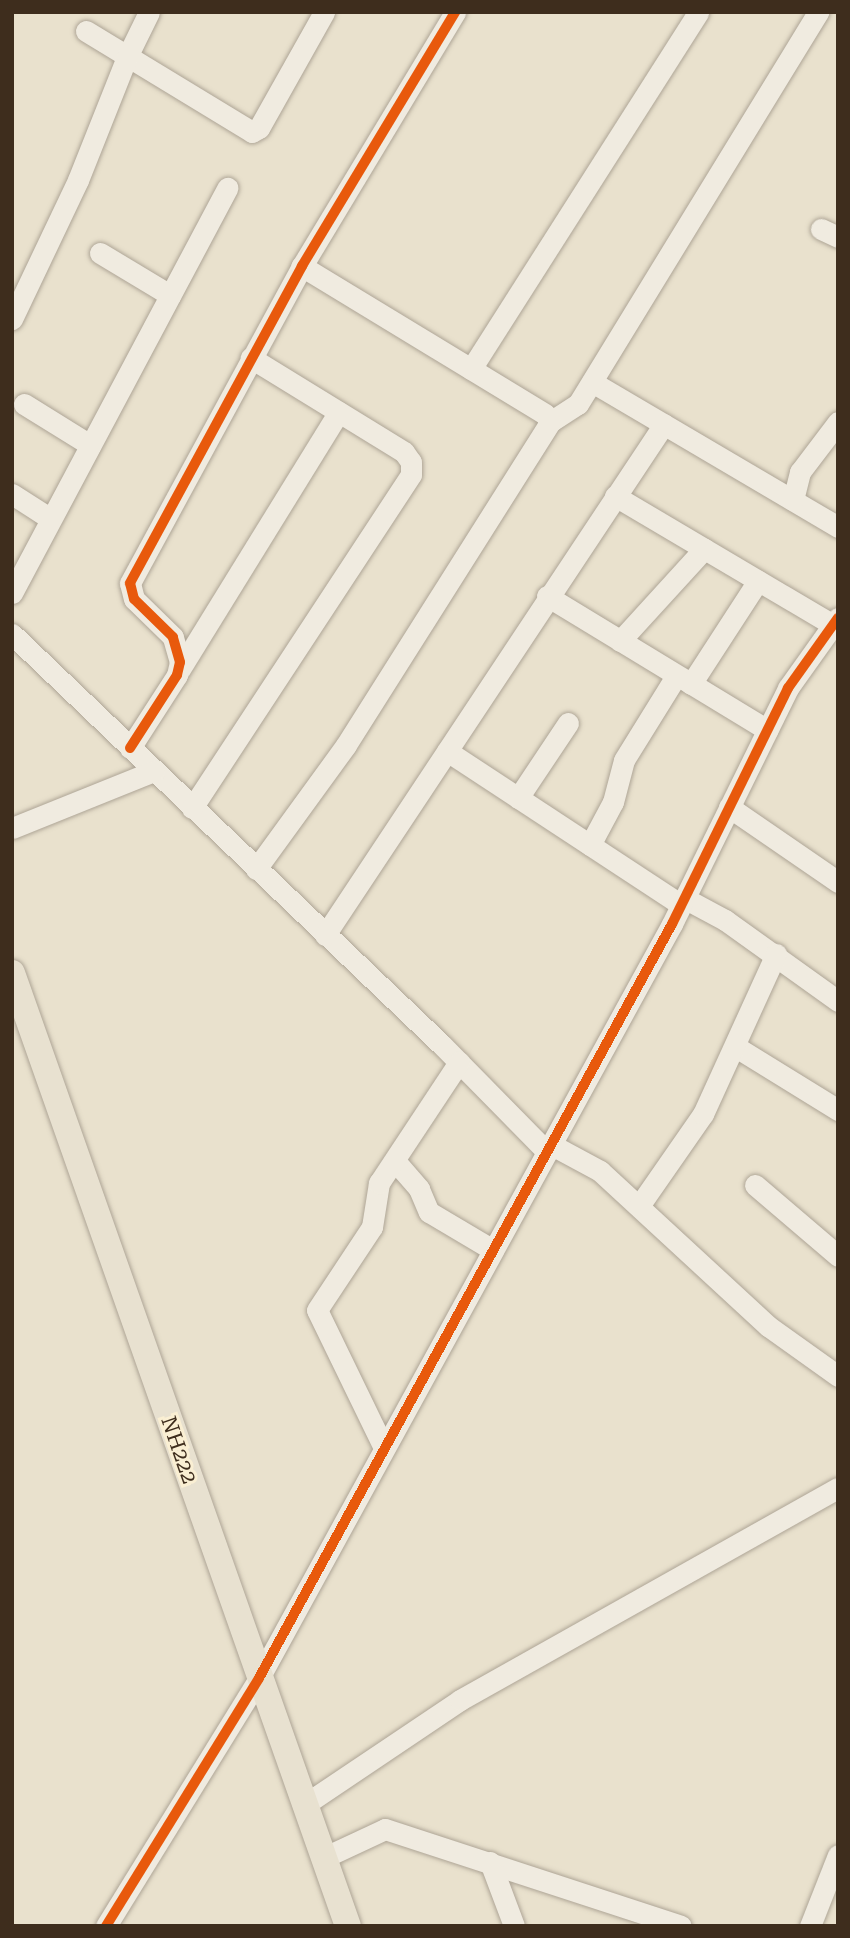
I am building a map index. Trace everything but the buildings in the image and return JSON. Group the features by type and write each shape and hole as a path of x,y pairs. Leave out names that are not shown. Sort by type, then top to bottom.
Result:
{"main road":[{"name":"NH222","path":"12,973 258,1678 348,1926"}],"street":[{"path":"12,319 78,180 127,57 149,12"},
{"path":"86,31 252,132 259,128 324,12"},
{"path":"180,669 173,637 134,599 130,583 302,266 455,12"},
{"path":"471,369 698,12"},
{"path":"256,869 346,745 550,422 571,412 592,382 818,12"},
{"path":"12,593 227,188"},
{"path":"100,253 170,295"},
{"path":"302,266 471,369 550,422"},
{"path":"192,808 411,474 411,462 404,452 251,358"},
{"path":"592,382 838,527"},
{"path":"24,404 90,445"},
{"path":"130,748 339,412"},
{"path":"793,500 800,472 838,422"},
{"path":"325,935 547,596 664,424"},
{"path":"12,494 51,519"},
{"path":"106,1926 258,1678 682,901 788,688 835,622 758,581 615,496"},
{"path":"620,641 704,549"},
{"path":"590,845 613,802 624,760 758,581"},
{"path":"547,596 767,730"},
{"path":"12,634 549,1148 600,1171 768,1326 838,1376"},
{"path":"518,798 568,723"},
{"path":"447,751 590,845 776,954 838,1001"},
{"path":"12,828 154,771"},
{"path":"729,807 837,880"},
{"path":"639,1206 697,1125 736,1047 776,954"},
{"path":"736,1047 838,1110"},
{"path":"384,1448 317,1310 372,1227 379,1183 459,1062"},
{"path":"395,1161 419,1189 429,1212 493,1250"},
{"path":"755,1185 838,1256"},
{"path":"304,1805 460,1700 838,1488"},
{"path":"323,1858 385,1829 490,1861 681,1926"},
{"path":"810,1926 833,1886 838,1855"},
{"path":"490,1861 513,1926"}],"cycle path":[{"path":"130,748 177,675 180,662 173,637 134,599 130,583 302,266 455,12"},
{"path":"106,1926 259,1678 672,924 788,688 838,618"}]}
